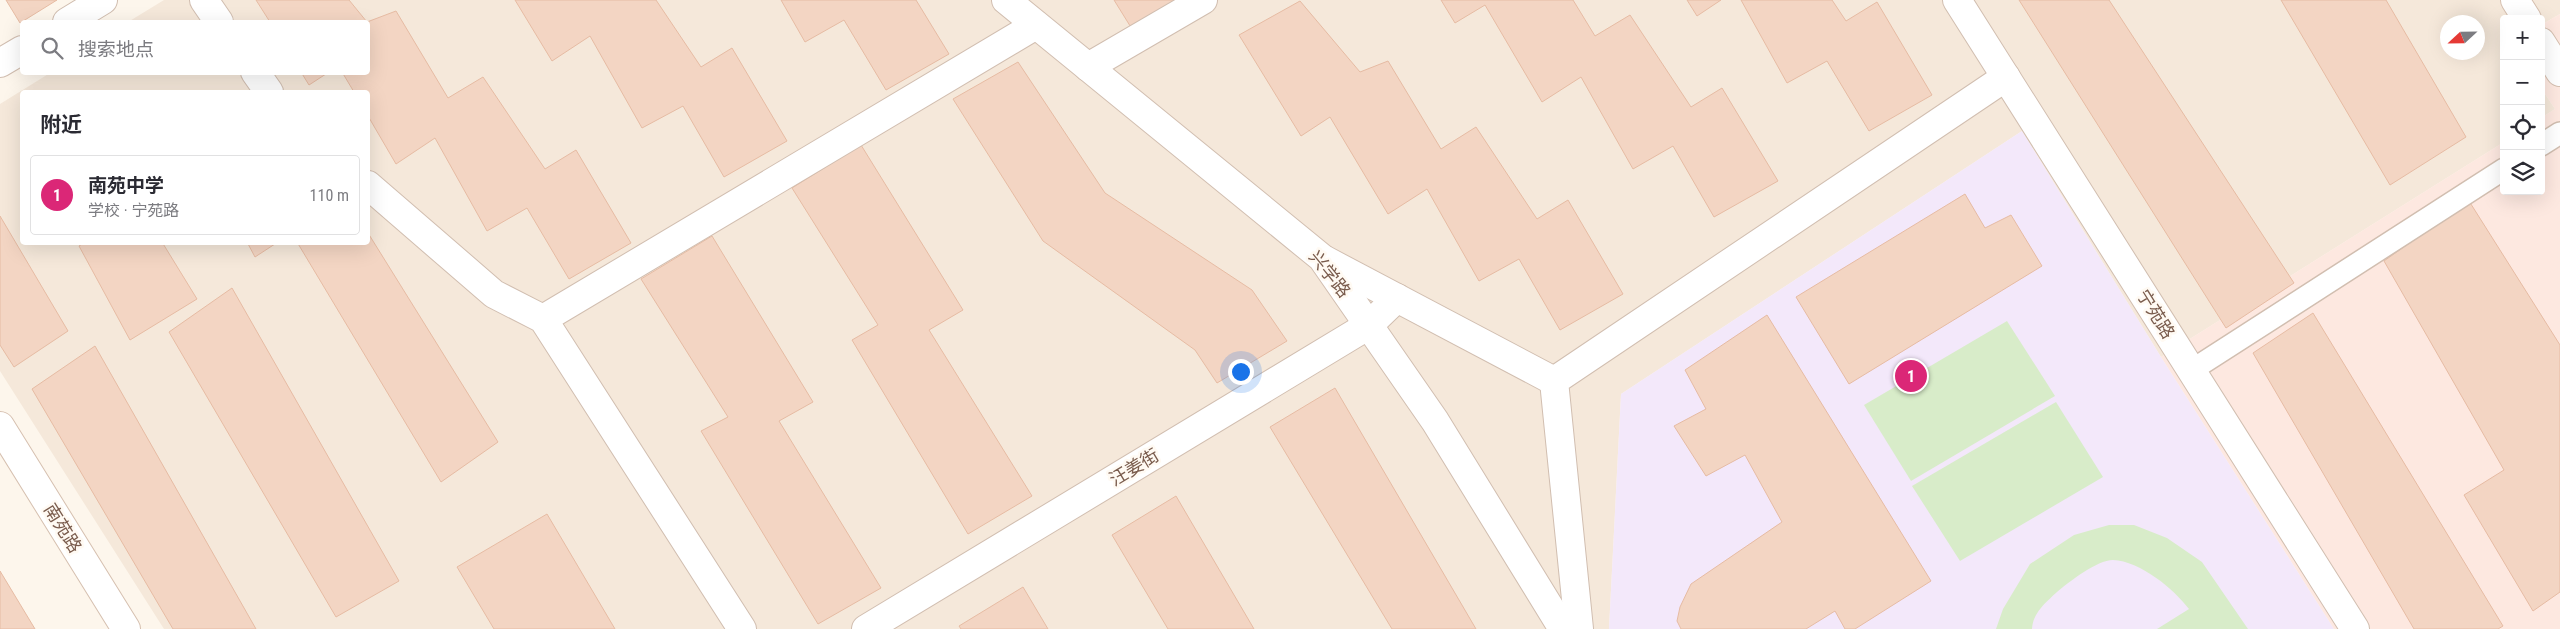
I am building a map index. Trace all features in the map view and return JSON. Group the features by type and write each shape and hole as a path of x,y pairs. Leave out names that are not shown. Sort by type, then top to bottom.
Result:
{"street":[{"path":"70,20 103,0"},
{"path":"204,0 219,20"},
{"name":"兴学路","path":"1006,0 1322,258 1435,421 1563,629"},
{"path":"1088,67 1203,0"},
{"name":"宁苑路","path":"1957,0 2355,629"},
{"path":"2515,0 2524,15"},
{"path":"543,319 1036,25"},
{"path":"2545,48 2560,72"},
{"path":"0,63 20,51"},
{"path":"257,75 268,90"},
{"path":"1554,381 2006,77"},
{"path":"370,187 494,294 543,319 742,629"},
{"path":"1322,258 1554,381"},
{"name":"汪姜街","path":"866,629 1369,325 1397,298"},
{"path":"1554,381 1579,629"},
{"name":"南苑路","path":"0,426 126,629"}],"lane":[{"path":"2545,142 2560,133"},
{"path":"2192,370 2500,172"}],"shaded area":[{"path":"164,0 2560,0 2560,14 2545,23 2545,15 2500,15 2500,145 2161,357 2022,131 1621,394 1609,629 164,629 0,371 0,104 20,92 20,245 370,245 370,90 23,90 47,75 370,75 370,20 131,20"},
{"path":"2560,14 2560,629 2334,629 2161,357 2500,145 2500,195 2545,195 2545,115 2555,109 2545,94 2545,23"},
{"path":"2545,94 2555,109 2545,115"},
{"path":"2022,131 2161,357 2334,629 1609,629 1621,394"}],"green space":[{"path":"2007,321 2055,396 1911,481 1864,405"},
{"path":"2056,402 2103,477 1960,561 1912,486"},
{"path":"2109,525 2134,525 2167,538 2202,562 2248,629 2157,629 2189,609 2175,593 2156,577 2134,565 2113,560 2091,567 2057,592 2037,613 2032,629 1996,629 2003,609 2030,564 2074,535"}],"building":[{"path":"6,0 57,0 25,20 20,20 20,23"},
{"path":"256,0 349,0 365,20 269,20"},
{"path":"515,0 656,0 701,67 732,48 787,141 724,177 683,106 642,128 590,36 552,61"},
{"path":"781,0 916,0 949,54 886,90 844,20 805,42"},
{"path":"1114,0 1186,0 1132,29"},
{"path":"1441,0 1573,0 1595,36 1630,15 1691,107 1722,88 1778,181 1714,217 1673,146 1633,169 1581,77 1542,102 1485,5 1455,23"},
{"path":"1687,0 1721,0 1697,16"},
{"path":"1741,0 1832,0 1846,21 1877,2 1932,95 1869,131 1827,61 1787,83"},
{"path":"2019,0 2109,0 2294,283 2226,328"},
{"path":"2281,0 2386,0 2466,137 2390,185"},
{"path":"1300,1 1360,72 1388,61 1441,149 1476,127 1537,219 1568,200 1623,294 1560,330 1519,259 1479,281 1427,189 1388,214 1330,117 1301,136 1239,35"},
{"path":"396,11 448,98 483,77 545,169 576,150 631,243 569,279 527,208 487,231 435,138 396,164 370,119 370,90 353,90 344,75 370,75 370,21"},
{"path":"1018,62 1105,193 1252,290 1287,341 1217,383 1195,350 1043,241 953,99"},
{"path":"303,75 324,75 309,85"},
{"path":"861,145 963,310 929,330 1032,496 968,534 852,340 878,325 792,188"},
{"path":"1965,194 1985,228 2011,215 2042,266 1849,384 1796,297"},
{"path":"2469,201 2560,345 2560,592 2533,611 2464,495 2504,470 2384,261"},
{"path":"0,216 68,331 14,367 0,345"},
{"path":"370,236 498,442 441,482 299,245 370,245"},
{"path":"712,236 813,402 779,421 881,588 818,624 701,431 728,417 641,279"},
{"path":"164,245 197,299 130,340 79,246"},
{"path":"249,245 273,245 255,257"},
{"path":"232,288 399,581 336,617 169,332"},
{"path":"2313,313 2503,626 2498,629 2414,629 2253,353"},
{"path":"1767,315 1931,581 1855,629 1845,629 1835,611 1806,629 1681,629 1677,621 1680,607 1691,584 1782,522 1745,455 1706,476 1674,426 1706,409 1685,370"},
{"path":"95,346 256,629 173,629 32,389"},
{"path":"1335,388 1476,629 1392,629 1270,427"},
{"path":"1176,496 1254,629 1168,629 1112,535"},
{"path":"547,514 615,629 494,629 457,567"},
{"path":"0,571 35,629 0,629"},
{"path":"1023,587 1048,629 961,629 959,626"}],"place":[{"name":"南苑中学","path":"1911,376"}]}
